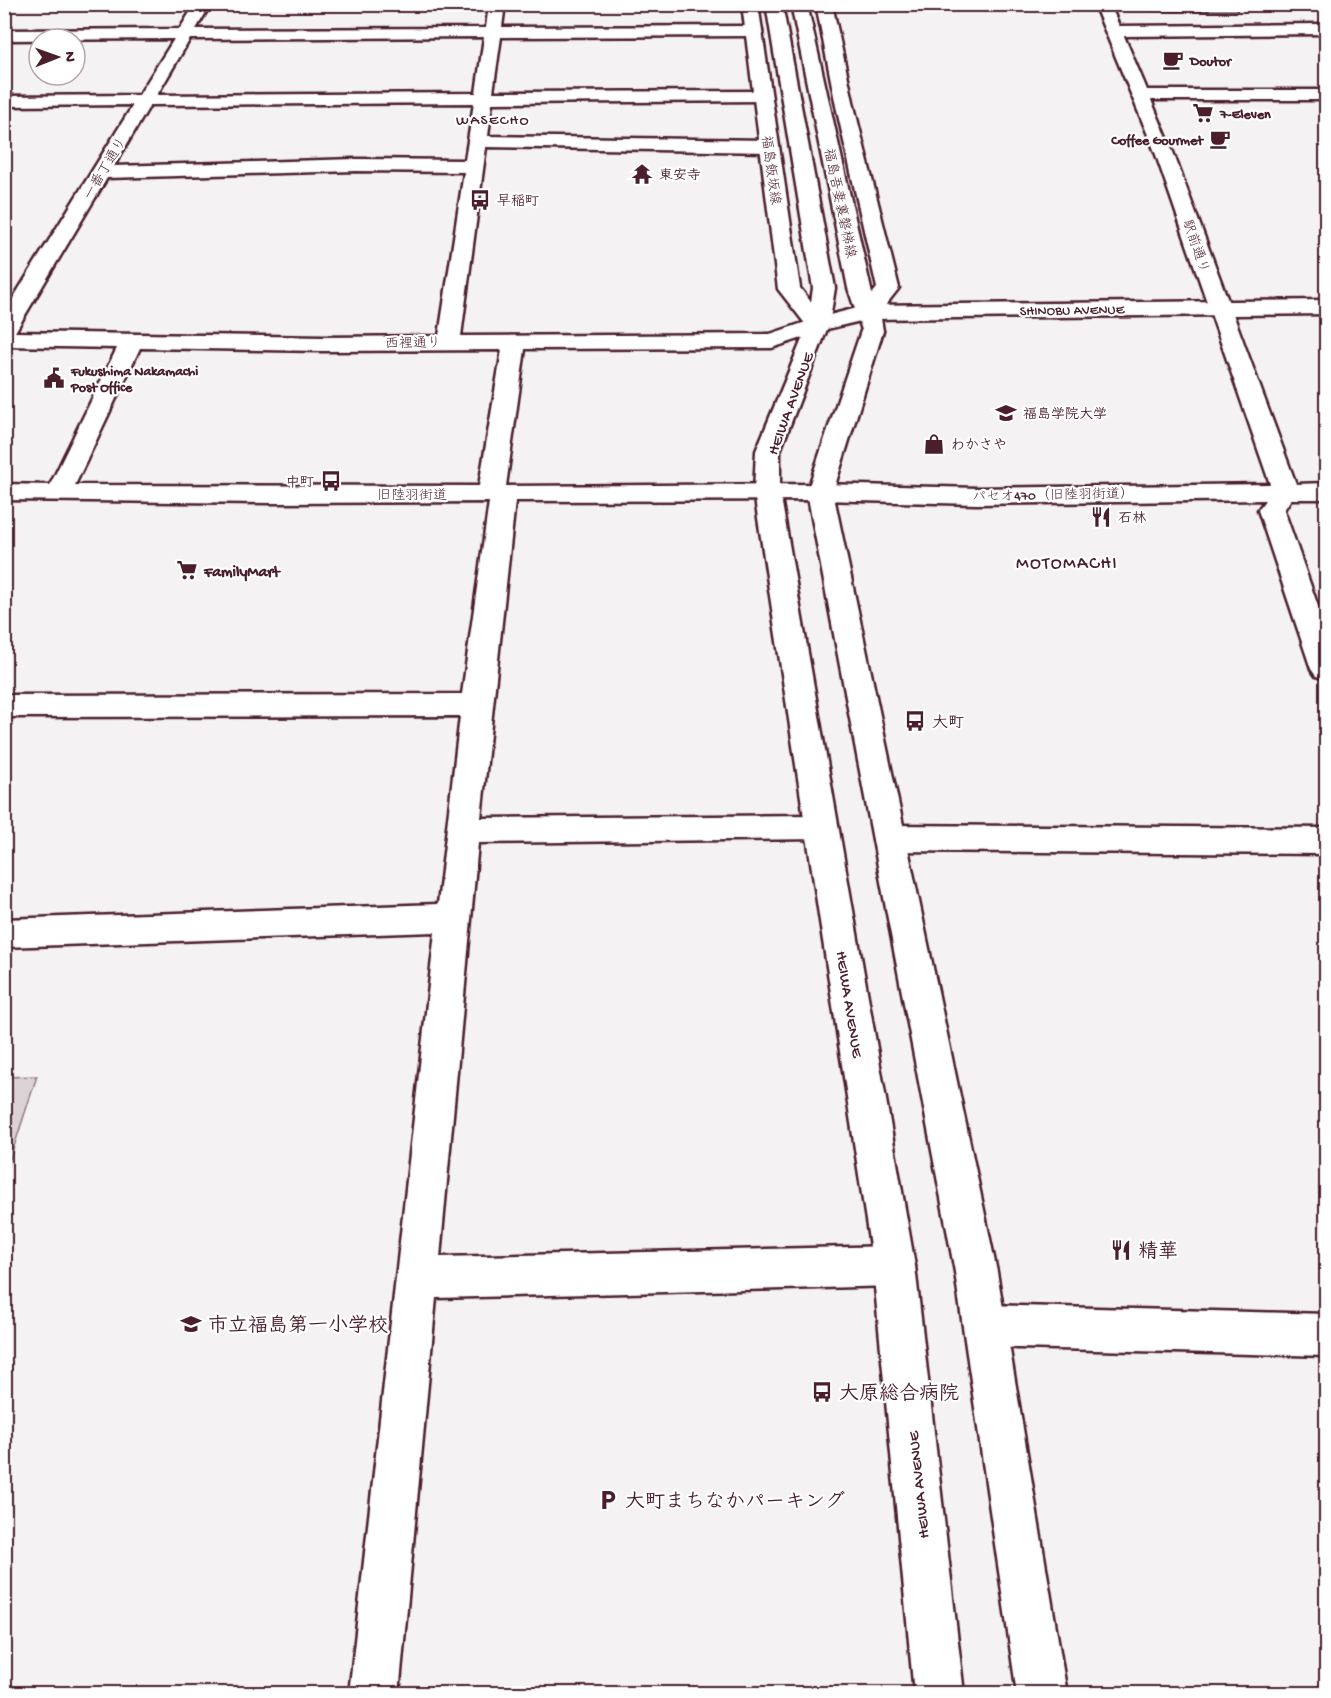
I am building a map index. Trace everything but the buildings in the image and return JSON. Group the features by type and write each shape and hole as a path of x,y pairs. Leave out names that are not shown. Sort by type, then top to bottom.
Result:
{"main road":[{"name":"一番丁通り","path":"4,332 203,4"},
{"path":"449,342 472,166 497,4"},
{"name":"福島飯坂線","path":"750,4 789,289 818,325"},
{"name":"福島吾妻裏磐梯線","path":"774,4 824,288 818,325"},
{"name":"福島吾妻裏磐梯線","path":"799,4 859,288 870,322"},
{"path":"824,4 845,106 888,288 870,322 820,492 985,1326 1042,1694"},
{"name":"駅前通り","path":"1102,4 1164,152 1221,317 1285,490"},
{"path":"1112,31 1326,29"},
{"path":"4,35 754,31"},
{"path":"1140,95 1326,95"},
{"path":"4,101 762,96"},
{"path":"477,141 768,146"},
{"path":"101,172 356,165 472,166"},
{"name":"SHINOBU AVENUE","path":"818,325 870,322 1221,317 1326,307"},
{"name":"SHINOBU AVENUE","path":"1221,317 1326,325"},
{"name":"西裡通り","path":"4,339 322,344 772,341 818,325"},
{"name":"HEIWA AVENUE","path":"818,325 768,451 767,492 894,1266 939,1694"},
{"path":"59,492 132,340"},
{"path":"374,1694 514,342"},
{"path":"4,345 9,351 4,358"},
{"path":"1285,490 1271,510 1326,669"},
{"name":"パセオ470（旧陸羽街道）","path":"820,492 977,496 1326,491"},
{"name":"旧陸羽街道","path":"4,492 273,495 820,492"},
{"path":"4,706 476,705"},
{"path":"464,831 759,829 822,826"},
{"path":"889,838 1326,841"},
{"path":"4,933 454,917"},
{"path":"418,1278 894,1266"},
{"path":"985,1326 1326,1335"}],"shaded area":[{"path":"37,1076 5,1174 5,1077"}],"place":[{"name":"Doutor","path":"1173,60"},
{"name":"7-Eleven","path":"1203,113"},
{"name":"Coffee Gourmet","path":"1220,139"},
{"name":"東安寺","path":"642,174"},
{"name":"早稲町","path":"480,200"},
{"name":"Fukushima Nakamachi Post Office","path":"54,378"},
{"name":"福島学院大学","path":"1006,413"},
{"name":"わかさや","path":"934,444"},
{"name":"中町","path":"331,481"},
{"name":"石林","path":"1101,517"},
{"name":"FamilyMart","path":"187,570"},
{"name":"大町","path":"915,721"},
{"name":"精華","path":"1121,1250"},
{"name":"市立福島第一小学校","path":"191,1324"},
{"name":"大原総合病院","path":"822,1392"},
{"name":"大町まちなかパーキング","path":"608,1500"}],"district":[{"name":"WASECHO","path":"493,119"},
{"name":"MOTOMACHI","path":"1067,562"}]}
